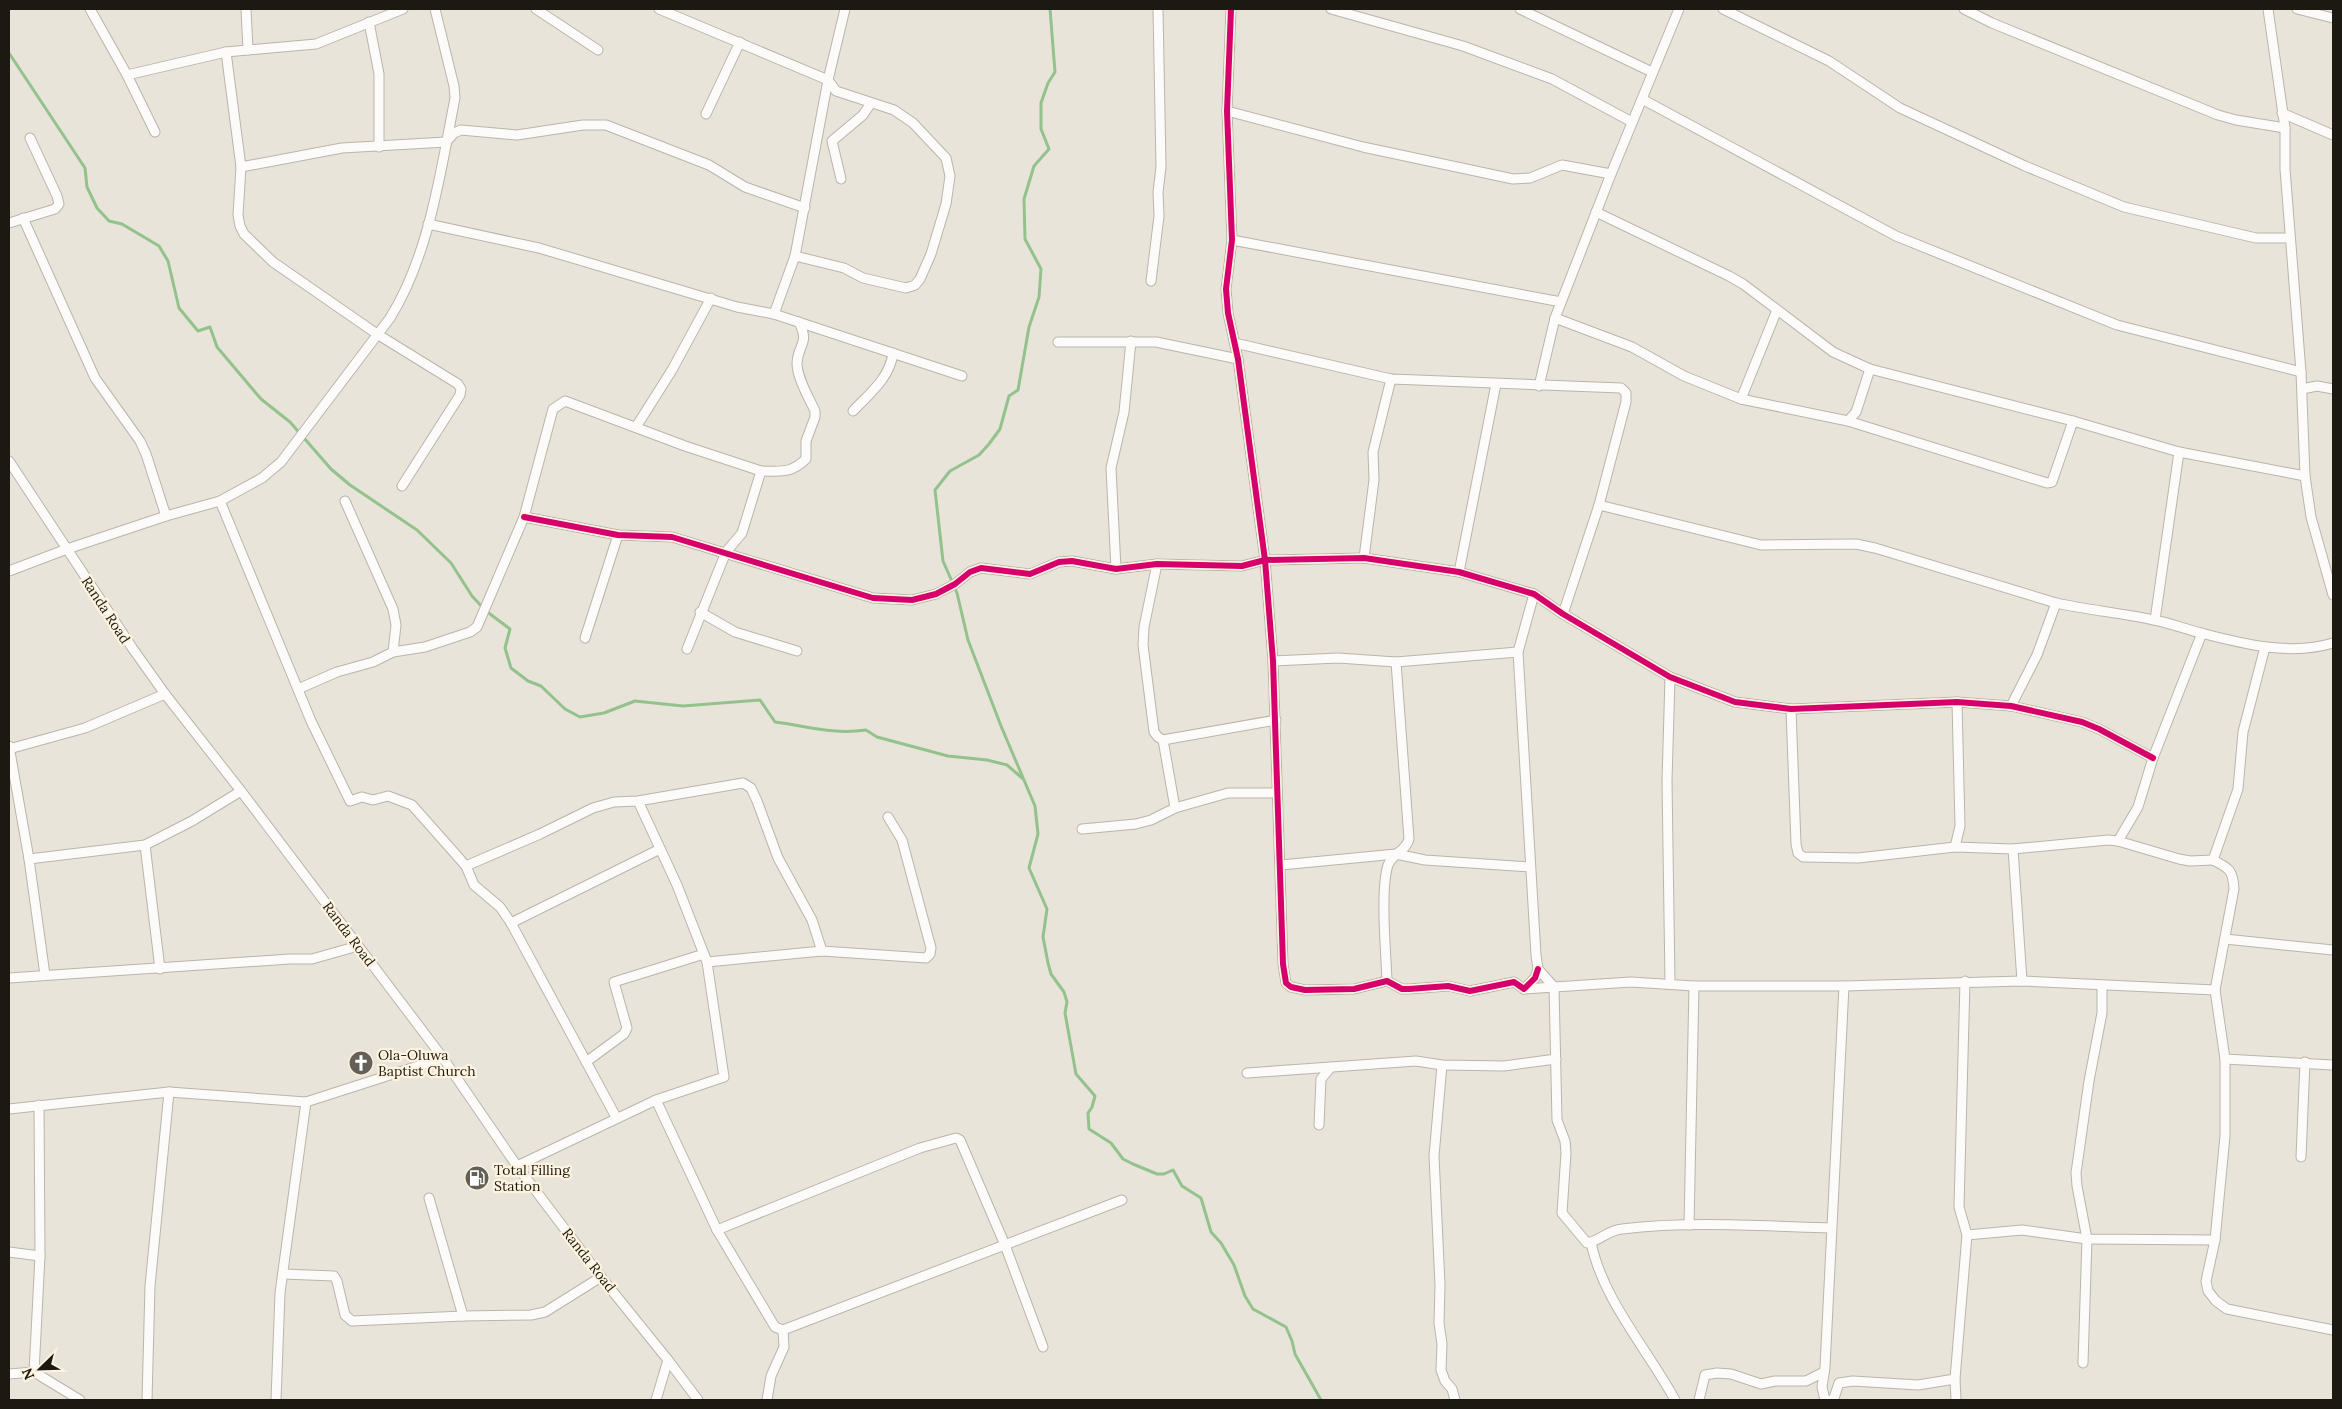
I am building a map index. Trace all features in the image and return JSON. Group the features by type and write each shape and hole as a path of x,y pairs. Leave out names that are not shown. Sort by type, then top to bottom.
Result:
{"street":[{"path":"90,9 127,75 155,132"},
{"path":"246,9 248,50"},
{"path":"127,75 226,52 316,44 403,9"},
{"path":"9,572 67,549 166,516 220,501 262,478 281,462 404,296 428,224 454,98 454,86 435,9"},
{"path":"536,9 598,50"},
{"path":"659,9 828,80 836,91 906,116 946,158 950,176 946,204 931,254 920,279 914,285 906,288 863,278 844,268 795,256"},
{"path":"774,314 795,256 828,80 845,9"},
{"path":"1151,281 1159,216 1158,192 1161,168 1158,9"},
{"path":"1231,9 1227,111 1232,240 1226,289 1228,313 1238,359 1264,560 1276,720 1276,793 1281,865 1283,964 1286,983 1290,987 1305,990 1354,989 1387,981 1402,989 1448,986 1470,992 1514,982 1524,989 1631,982 1694,986 1844,986 1965,981 2022,981 2215,990"},
{"path":"1331,9 1463,46 1552,79 1632,122"},
{"path":"1520,9 1652,72"},
{"path":"1540,386 1555,318 1611,174 1679,9"},
{"path":"1723,9 1829,61 1900,108 2017,162 2124,207 2256,238 2290,238"},
{"path":"1964,9 1992,24 2218,115 2285,128"},
{"path":"2268,9 2285,128 2285,169 2301,372 2305,476 2311,517 2333,595"},
{"path":"2298,9 2333,18"},
{"path":"368,22 379,74 379,147"},
{"path":"706,114 740,42"},
{"path":"226,52 241,167 238,216 244,234 273,262 377,334 458,384 461,388 460,395 402,486"},
{"path":"1642,99 1896,236 1929,250 2117,325 2301,372"},
{"path":"841,179 832,141 863,115 871,102"},
{"path":"1227,111 1363,147 1513,179 1530,178 1562,165 1611,174"},
{"path":"2282,113 2333,135"},
{"path":"241,167 342,148 446,142 460,130 517,135 583,125 606,124 709,165 745,187 805,208"},
{"path":"9,223 54,209 58,204 57,196 30,138"},
{"path":"1596,212 1729,276 1833,352 1870,369 2073,421 2179,452 2305,476"},
{"path":"23,218 92,373 146,454 166,516"},
{"path":"428,224 539,248 737,307 774,314 962,376"},
{"path":"1232,240 1561,302"},
{"path":"636,427 672,370 711,298"},
{"path":"1741,399 1777,310"},
{"path":"1555,318 1632,347 1684,376 1741,399 1848,421 2047,483 2052,482 2073,421"},
{"path":"298,689 338,672 373,662 392,652 425,648 470,632 476,627 524,516 553,409 558,403 565,401 685,446 761,471 787,471 795,469 806,458 806,441 815,417 815,412 797,363 805,339 798,322"},
{"path":"1058,342 1130,340 1156,342 1238,359"},
{"path":"1116,569 1110,468 1124,412 1130,340"},
{"path":"1235,343 1391,379 1622,388 1626,393 1626,402 1599,505 1563,614"},
{"path":"853,411 884,378 892,362 893,353"},
{"path":"1848,421 1856,412 1870,369"},
{"path":"1364,558 1374,480 1373,452 1391,379"},
{"path":"1459,572 1496,384"},
{"path":"2302,389 2317,386 2333,389"},
{"path":"1856,412 1864,426"},
{"path":"2155,620 2179,452"},
{"name":"Randa Road","path":"9,461 165,694 241,791 443,1058 517,1166 698,1400"},
{"path":"687,649 700,612 726,552 742,533 761,471"},
{"path":"345,500 393,609 396,625 392,652"},
{"path":"220,501 311,721 350,801 362,797 373,800 388,796 412,805 466,866 474,885 500,907 512,923 616,1117"},
{"path":"1599,505 1761,545 1856,544 1875,548 2056,603 2081,609 2155,620 2202,634 2266,647 2313,648 2333,643"},
{"path":"524,516 618,535 672,537 726,552 863,596 912,600 936,594 955,584 970,572 981,568 1030,574 1060,562 1072,561 1116,569 1157,564 1242,566 1264,560 1364,558 1459,572 1534,594 1563,614 1670,677 1735,702 1791,709 1957,702 2011,706 2082,722 2153,758"},
{"path":"585,638 618,535"},
{"path":"1157,564 1144,627 1143,645 1154,732 1164,740 1276,720"},
{"path":"1524,989 1535,978 1538,969 1530,867 1525,746 1518,652 1534,594"},
{"path":"2011,706 2037,655 2056,603"},
{"path":"700,612 735,632 797,651"},
{"path":"2118,841 2138,806 2153,758 2202,634"},
{"path":"2213,860 2238,789 2243,732 2266,647"},
{"path":"1273,661 1338,658 1396,662 1518,652"},
{"path":"1387,981 1385,889 1389,863 1396,854 1405,848 1410,839 1396,662"},
{"path":"1670,677 1667,790 1670,983"},
{"path":"45,975 29,859 9,748 86,728 165,694"},
{"path":"1955,847 1960,826 1957,702"},
{"path":"1791,709 1798,853 1803,858 1858,858 1955,847 2014,849 2118,841 2179,859 2190,861 2213,860 2226,866 2233,875 2234,889 2215,990 2225,1059 2225,1136 2215,1240 2206,1281 2208,1291 2216,1301 2227,1308 2256,1316 2333,1330"},
{"path":"1164,740 1175,808"},
{"path":"466,866 540,834 593,808 614,802 638,801 743,784 751,788 778,858 812,920 822,951"},
{"path":"29,859 145,845 192,821 241,791"},
{"path":"1082,829 1136,824 1151,820 1175,808 1228,793 1276,793"},
{"path":"517,1166 616,1117 656,1100 724,1077 705,958 677,885 638,801"},
{"path":"586,1062 624,1034 627,1028 614,982 705,958 822,951 926,958 930,954 931,948 902,840 888,817"},
{"path":"145,845 160,969"},
{"path":"2014,849 2022,981"},
{"path":"512,923 660,850"},
{"path":"1281,865 1396,854 1426,860 1530,867"},
{"path":"2225,939 2333,950"},
{"path":"9,978 290,959 312,960 358,946"},
{"path":"1538,969 1554,988 1557,1120 1565,1141 1566,1153 1562,1213 1584,1241 1591,1242 1609,1231 1620,1229 1689,1225 1832,1228"},
{"path":"1956,1400 1955,1379 1967,1236 1959,1207 1965,981"},
{"path":"2083,1363 2087,1239 2076,1173 2089,1081 2102,1013 2102,985"},
{"path":"1689,1225 1694,986"},
{"path":"1825,1400 1822,1387 1844,986"},
{"path":"9,1109 168,1092 306,1102 443,1058"},
{"path":"1247,1073 1416,1061 1442,1065 1504,1066 1556,1058"},
{"path":"2225,1059 2333,1064"},
{"path":"2301,1157 2305,1062"},
{"path":"1442,1065 1434,1156 1440,1285 1439,1323 1442,1344 1441,1370 1445,1381 1452,1389 1455,1400"},
{"path":"1319,1125 1321,1078 1331,1067"},
{"path":"147,1400 150,1286 168,1092"},
{"path":"656,1100 717,1230 775,1327 783,1330 1122,1200"},
{"path":"276,1400 283,1274 306,1102"},
{"path":"34,1372 40,1256 39,1106"},
{"path":"717,1230 920,1148 956,1138 960,1140 1005,1245 1043,1347"},
{"path":"429,1198 464,1316"},
{"path":"1967,1236 2022,1230 2087,1239 2215,1240"},
{"path":"1591,1242 1594,1256 1610,1292 1675,1400"},
{"path":"9,1252 40,1256"},
{"path":"283,1274 334,1276 338,1281 344,1315 352,1321 531,1315 545,1312 601,1277"},
{"path":"767,1400 771,1376 784,1347 783,1330"},
{"path":"656,1400 668,1360"},
{"path":"9,1374 34,1372 80,1400"},
{"path":"1699,1400 1704,1375 1731,1374 1761,1384 1775,1381 1806,1381 1824,1372"},
{"path":"1831,1400 1834,1398 1838,1383 1853,1381 1918,1385 1955,1379"}],"waterway":[{"path":"1050,9 1055,72 1048,83 1041,103 1041,129 1049,149 1034,166 1024,199 1025,239 1041,269 1039,297 1029,327 1018,390 1009,396 1000,429 979,455 950,471 935,490 943,561 957,593 968,640 1001,726 1035,806 1038,834 1029,868 1047,909 1043,937 1051,974 1064,992 1067,1002 1065,1013 1076,1074 1095,1096 1088,1113 1089,1129 1111,1143 1123,1159 1133,1164 1157,1174 1164,1174 1173,1170 1182,1186 1201,1198 1211,1232 1221,1243 1234,1265 1245,1296 1253,1309 1286,1327 1295,1354 1321,1400"},
{"path":"9,53 85,168 87,187 97,208 109,221 122,224 159,246 168,261 179,308 198,331 210,327 217,347 261,399 290,422 331,469 350,485 417,530 451,563 472,596 486,611 510,629 505,648 511,668 528,681 541,686 565,709 580,717 604,713 635,701 683,706 760,700 775,722 832,731 866,730 877,737 948,756 987,760 1007,765 1022,778"}],"cycle path":[{"path":"1231,9 1227,111 1232,240 1226,289 1228,313 1238,359 1265,560 1273,661 1283,964 1286,983 1291,987 1305,990 1354,989 1387,981 1402,989 1448,986 1470,991 1514,982 1524,989 1535,978 1538,969"},
{"path":"524,517 618,535 672,537 873,598 912,600 936,594 955,584 970,572 981,568 1030,574 1059,562 1072,561 1116,569 1157,564 1242,566 1265,560 1364,558 1459,572 1534,594 1563,614 1670,677 1735,702 1791,709 1957,702 2011,706 2082,722 2153,758"}],"place":[{"name":"Ola-Oluwa Baptist Church","path":"361,1063"},
{"name":"Total Filling Station","path":"477,1178"}]}
